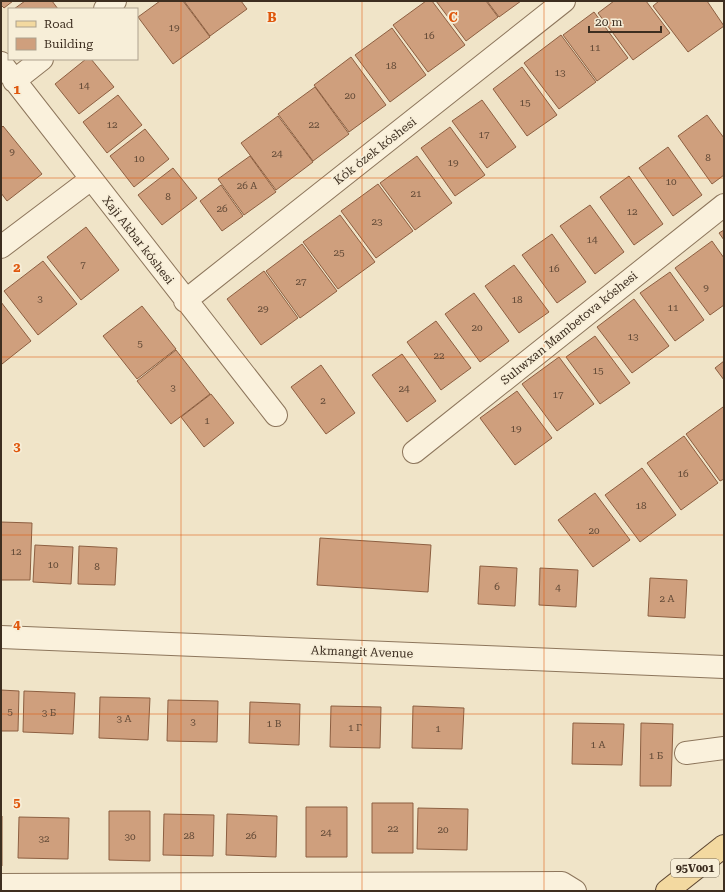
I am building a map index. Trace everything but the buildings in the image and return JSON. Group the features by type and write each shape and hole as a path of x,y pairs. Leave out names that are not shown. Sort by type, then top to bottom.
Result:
{"main road":[{"name":"95V001","path":"667,891 724,846"}],"street":[{"path":"106,8 115,1"},
{"name":"Kók ózek kóshesi","path":"185,301 564,1"},
{"path":"14,81 41,60"},
{"name":"Xaji Akbar kóshesi","path":"1,63 276,416"},
{"path":"1,247 90,179"},
{"name":"Sulıwxan Mambetova kóshesi","path":"414,452 724,205"},
{"name":"Akmangit Avenue","path":"1,637 724,667"},
{"path":"686,754 724,748"},
{"path":"1,885 562,883 575,891"}]}
